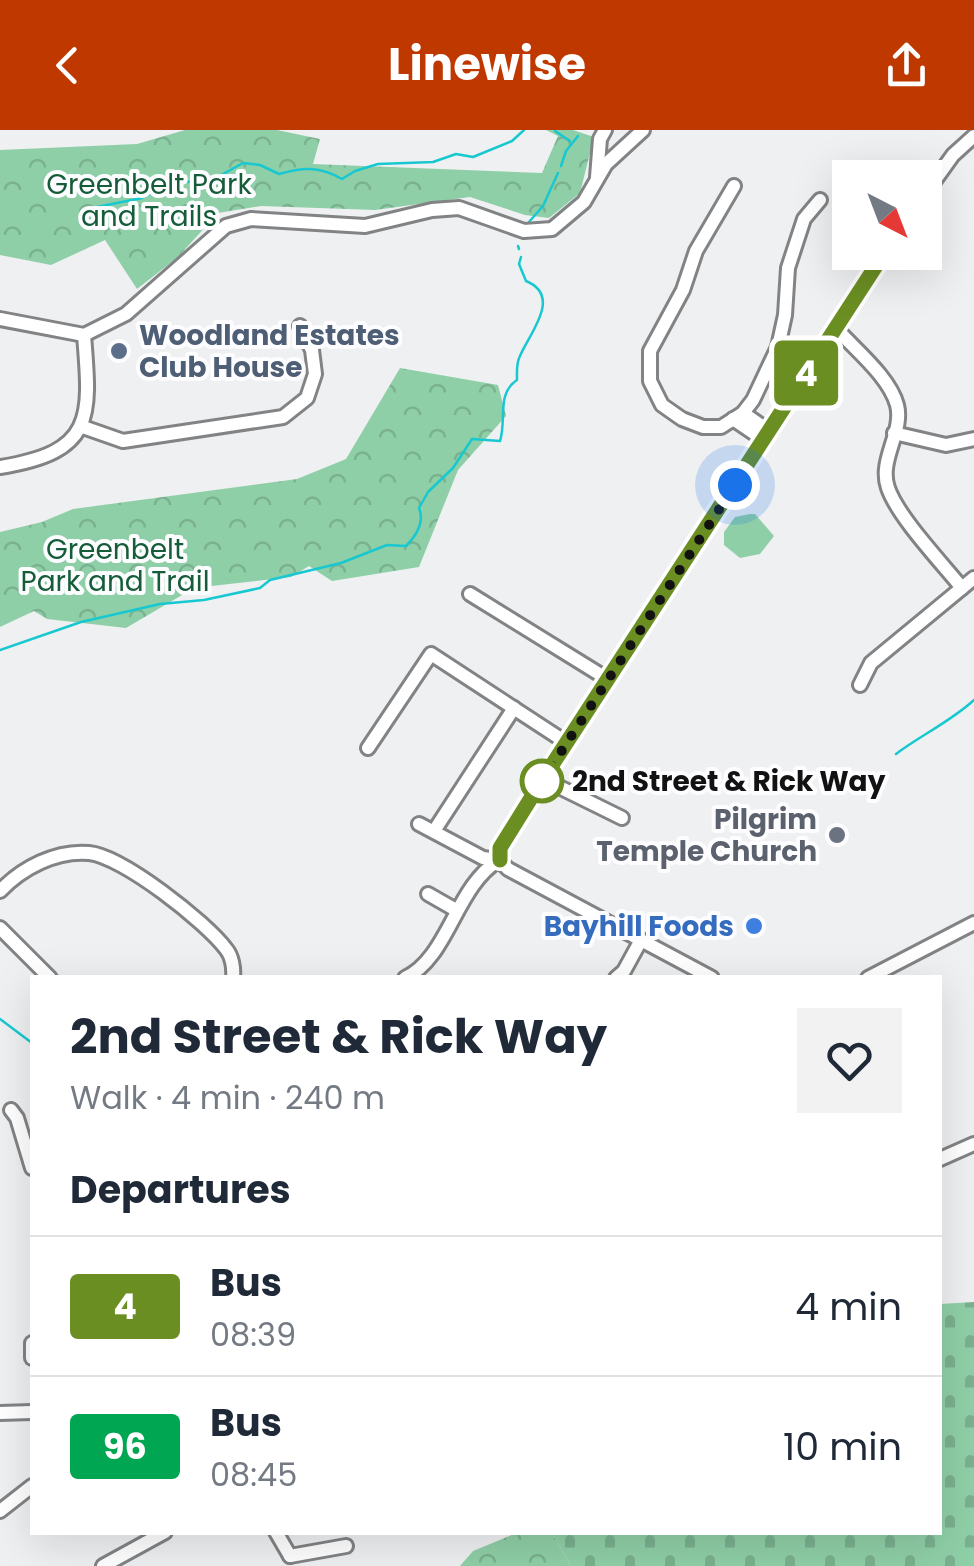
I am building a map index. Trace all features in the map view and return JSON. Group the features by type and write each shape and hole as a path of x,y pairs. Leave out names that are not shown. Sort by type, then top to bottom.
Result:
{"street":[{"path":"606,164 607,130"},
{"path":"597,177 600,139 607,130"},
{"path":"0,318 84,336 126,314 226,226 251,219 365,226 432,210 459,208 524,232 552,229 584,202 606,164 643,130"},
{"path":"942,170 974,136"},
{"path":"734,186 696,251 684,290 650,351 650,381 662,405 682,419 703,426 721,427 753,400 778,347 788,268 804,219 820,200"},
{"path":"706,975 508,870 500,860 500,848 873,270"},
{"path":"83,426 123,441 282,416 307,398 315,374 312,350 300,326"},
{"path":"835,327 885,384 898,407 885,468 888,488 900,510 962,588"},
{"path":"0,467 33,462 59,450 83,426 89,395 84,336"},
{"path":"738,416 767,436"},
{"path":"894,434 946,446 974,439"},
{"path":"860,685 871,663 974,578"},
{"path":"470,594 609,680"},
{"path":"368,748 430,654 567,743"},
{"path":"434,831 514,708"},
{"path":"543,779 622,818"},
{"path":"419,824 483,858 500,860"},
{"path":"0,891 44,859 89,853 115,861 158,887 228,950 233,975"},
{"path":"410,975 426,965 456,910 486,868 500,860"},
{"path":"428,894 456,910"},
{"path":"874,975 974,924"},
{"path":"0,928 47,975"},
{"path":"619,975 642,940"},
{"path":"11,1110 30,1161"},
{"path":"942,1158 974,1144"},
{"path":"0,1412 30,1412"},
{"path":"0,1511 30,1488"},
{"path":"103,1566 160,1535"},
{"path":"277,1535 289,1561 346,1546"}],"green space":[{"name":"Greenbelt Park and Trails","path":"185,130 277,130 320,139 313,164 542,173 558,136 546,130 573,130 594,137 580,193 549,218 525,215 470,197 375,210 261,206 218,213 178,257 137,289 105,240 51,265 0,255 0,150 137,144"},
{"name":"Greenbelt Park and Trail","path":"400,368 498,385 506,416 458,470 419,567 332,581 309,566 291,577 194,588 126,628 47,619 34,611 0,627 0,532 42,522 73,509 297,479 346,459"},
{"path":"755,514 774,536 760,554 740,558 724,545 724,532 735,517"},
{"path":"974,1302 974,1566 571,1566 553,1535 942,1535 942,1304"},
{"path":"512,1535 553,1535 571,1566 460,1566 473,1551"}],"waterway":[{"path":"82,210 142,198 169,184 214,179 243,163 260,165 279,174 318,170 342,179 378,164 433,162 456,154 473,157 512,141 524,130"},
{"path":"555,131 570,141"},
{"path":"561,166 566,151 578,136"},
{"path":"529,222 543,206 558,173"},
{"path":"0,650 81,622 260,588 270,580 341,563 387,545 406,546 418,529 419,508 428,492 453,468 472,439 500,441 506,392 517,380 519,359 543,306 537,288 526,281 519,264 521,257"},
{"path":"896,754 974,700"},
{"path":"0,1019 30,1042"}],"bus line":[{"name":"4","path":"500,860 500,848 541,782 873,270"}],"place":[{"name":"Woodland Estates Club House","path":"119,351"},
{"name":"2nd Street & Rick Way","path":"542,781"},
{"name":"Pilgrim Temple Church","path":"837,835"},
{"name":"Bayhill Foods","path":"754,926"}],"route":[{"path":"542,781 735,485"}]}
